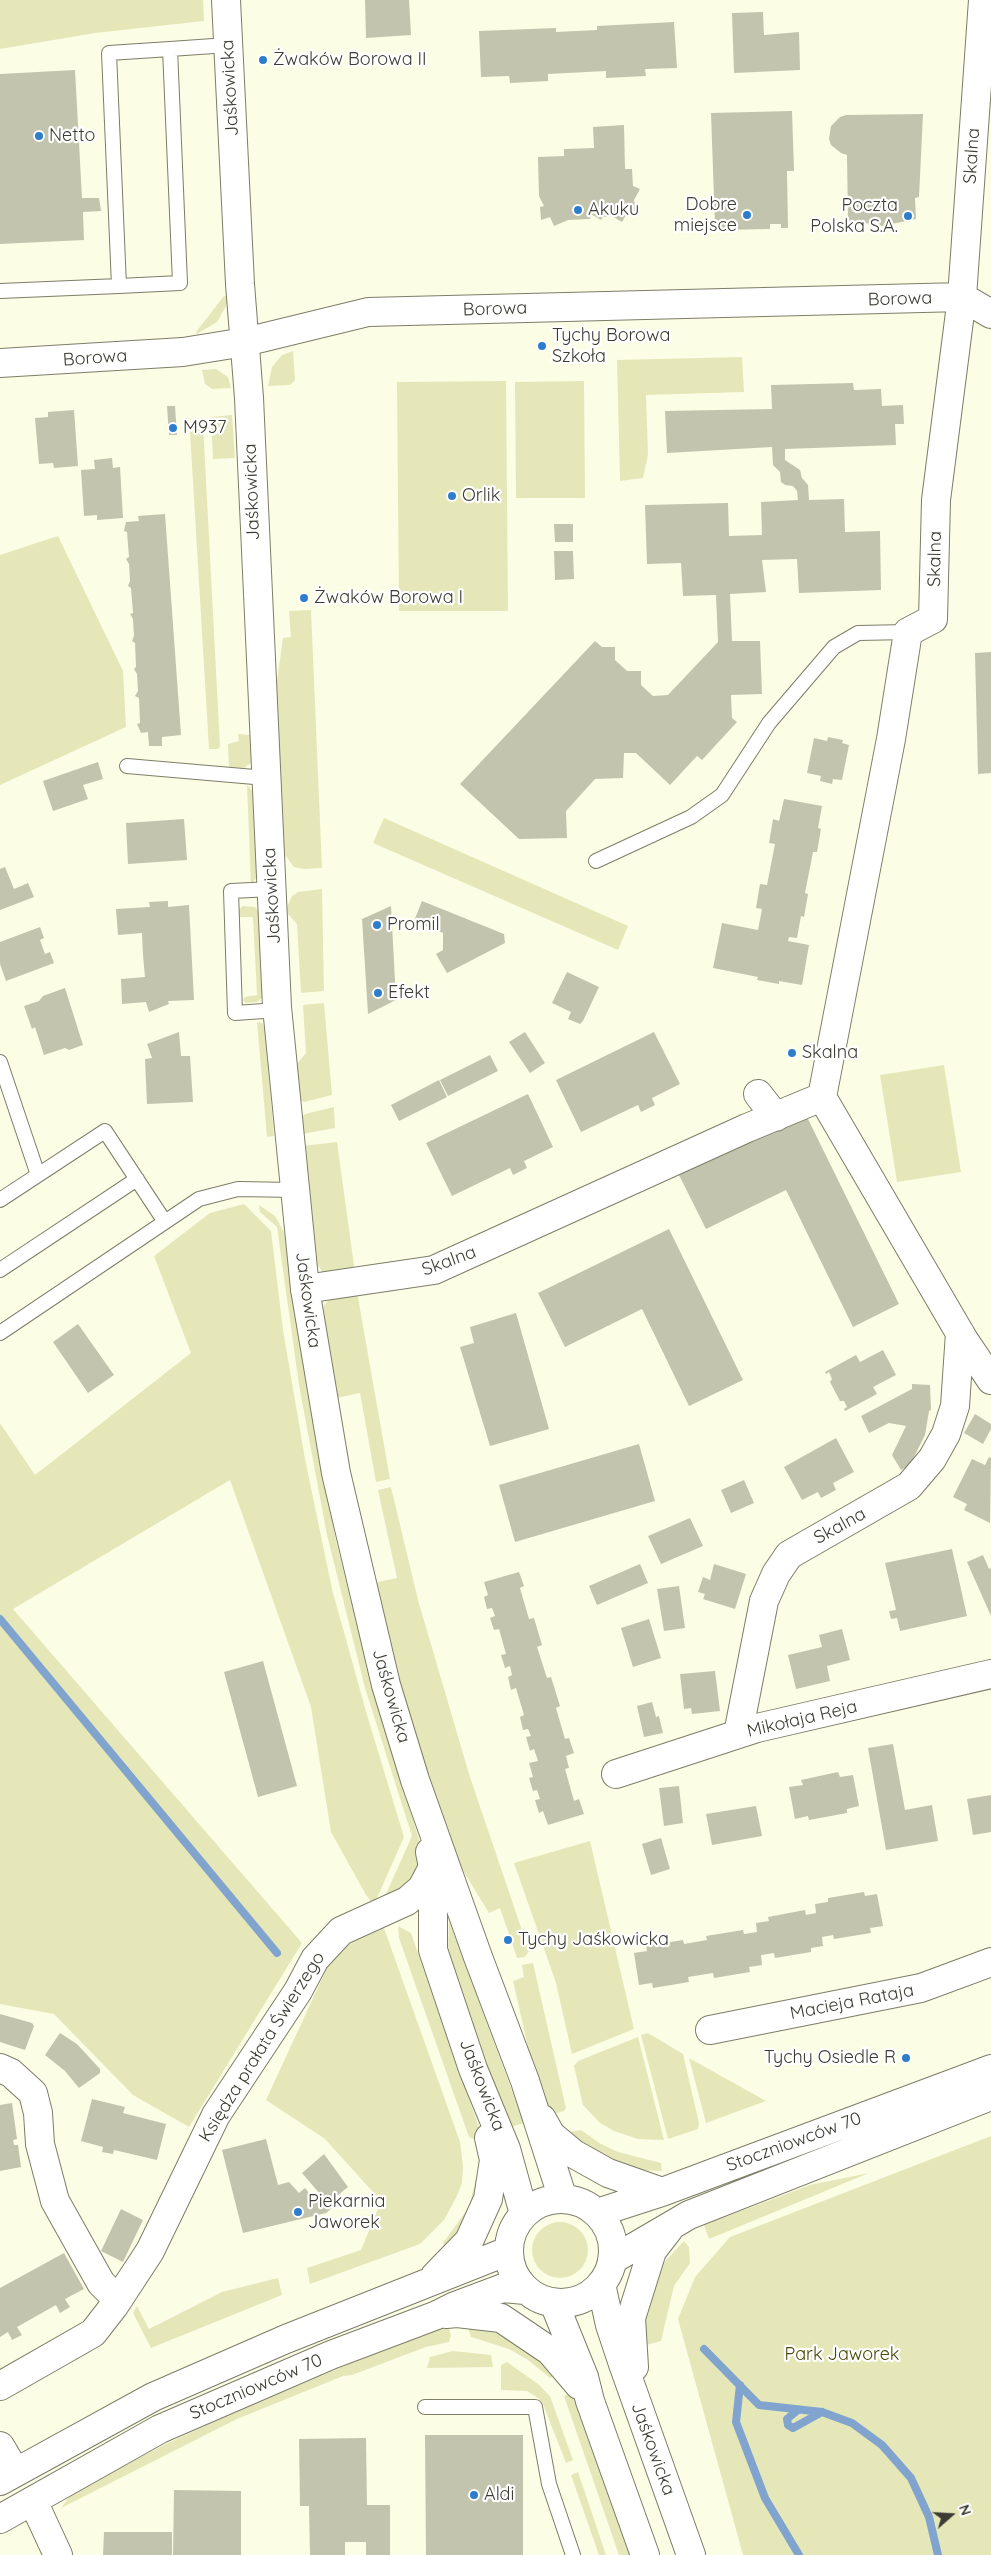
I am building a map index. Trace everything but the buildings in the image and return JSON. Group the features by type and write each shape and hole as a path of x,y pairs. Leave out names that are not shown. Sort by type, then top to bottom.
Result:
{"street":[{"name":"Jaśkowicka","path":"226,0 240,274 246,342 278,1010 305,1289 336,1473 386,1685 415,1780 478,1957 525,2081 563,2199"},
{"name":"Skalna","path":"908,632 934,619 936,500 962,297 984,99 983,0"},
{"name":"Borowa","path":"0,364 183,352 246,342 368,312 962,297"},
{"path":"962,297 991,314"},
{"path":"908,632 891,739 822,1098 960,1334 991,1380"},
{"path":"758,1094 776,1116"},
{"name":"Skalna","path":"305,1289 434,1270 776,1116 822,1098"},
{"name":"Skalna","path":"738,1734 764,1601 776,1574 789,1555 909,1486 932,1459 946,1434 955,1406 960,1334"},
{"name":"Mikołaja Reja","path":"616,1774 738,1734 991,1674"},
{"name":"Jaśkowicka","path":"415,1780 433,1867 433,1950 474,2069 506,2149 524,2214"},
{"name":"Księdza prałata Świerzego","path":"0,2386 93,2333 150,2251 216,2115 298,1991 315,1959 341,1931 407,1901 422,1888 433,1867"},
{"name":"Macieja Rataja","path":"710,2030 922,1988 991,1962"},
{"path":"0,2068 12,2073 33,2093 38,2113 40,2144 55,2201 101,2283 112,2294 120,2296"},
{"path":"426,2283 444,2269 469,2241 488,2199 494,2160 474,2069"},
{"name":"Stoczniowców 70","path":"597,2213 662,2192 991,2069"},
{"path":"525,2081 551,2135 574,2154 608,2173 662,2192"},
{"name":"Stoczniowców 70","path":"607,2272 688,2214 991,2096"},
{"path":"563,2199 581,2203 597,2213 607,2227 612,2243 607,2272 588,2296 572,2302 554,2303 539,2299 525,2290 510,2266 508,2251 515,2226 524,2214 548,2200 563,2199"},
{"path":"636,2400 631,2318 652,2251 675,2222"},
{"name":"Stoczniowców 70","path":"7,2476 153,2397 286,2339 508,2251"},
{"name":"Jaśkowicka","path":"607,2272 610,2325 691,2555"},
{"name":"Stoczniowców 70","path":"0,2519 160,2429 331,2355 437,2315 455,2306 503,2288 525,2290"},
{"path":"554,2303 584,2377 590,2401 645,2555"},
{"path":"437,2315 457,2313 500,2318 550,2351 590,2401"},
{"path":"0,2446 7,2476"},
{"path":"33,2501 58,2555"}],"lane":[{"path":"119,286 109,53 228,46"},
{"path":"0,291 180,283 170,49"},
{"path":"596,861 691,817 722,795 768,723 834,647 858,632 908,632"},
{"path":"127,766 266,778"},
{"path":"272,889 231,891 235,1013 278,1010"},
{"path":"0,1062 38,1175"},
{"path":"0,1200 105,1131 165,1222"},
{"path":"0,1270 137,1179"},
{"path":"0,1334 199,1199 230,1191 294,1190"},
{"path":"424,2407 535,2407 549,2484 573,2555"}],"green space":[{"path":"0,0 203,0 204,21 95,33 0,49"},
{"path":"228,295 226,306 217,322 197,334 196,332 224,296"},
{"path":"293,351 295,380 290,385 268,386 272,367 282,355"},
{"path":"742,357 744,392 646,395 648,455 643,478 620,481 617,360"},
{"path":"216,369 228,377 231,388 212,389 205,384 202,370"},
{"name":"Orlik","path":"506,381 508,611 399,611 397,382"},
{"path":"584,381 585,498 516,498 515,382"},
{"path":"232,415 235,458 213,459 211,417"},
{"path":"198,420 203,423 220,747 218,749 209,749 190,432"},
{"path":"58,536 123,671 126,727 0,785 0,555"},
{"path":"311,610 322,868 304,869 294,867 284,854 275,695 283,638 291,637 289,611"},
{"path":"238,734 250,735 251,763 244,768 229,767 228,744 239,741"},
{"path":"247,785 253,791 257,877 251,885"},
{"path":"384,818 628,926 618,950 373,843"},
{"path":"322,889 324,991 301,993 297,924 287,913 287,907 292,896 298,892"},
{"path":"243,906 255,907 259,912 264,996 257,1002 246,1003 243,1000 245,997 257,995 253,917 240,917 238,910"},
{"path":"324,1003 332,1095 304,1102 298,1099 295,1066 306,1053 303,1005"},
{"path":"257,1022 262,1023 265,1028 274,1136 267,1137"},
{"path":"944,1065 961,1172 897,1182 880,1075"},
{"path":"334,1107 335,1128 302,1134 300,1118 305,1114"},
{"path":"337,1142 355,1273 324,1274 317,1264 303,1146"},
{"path":"244,1204 271,1231 283,1330 305,1459 332,1589 367,1715 404,1837 374,1905 366,1895 331,1832 311,1707 230,1480 13,1609 302,1943 189,2127 133,2095 54,2014 0,2004 0,1423 35,1475 191,1353 154,1256 210,1213"},
{"path":"259,1205 275,1216 284,1232 307,1389 336,1541 373,1689 421,1846 419,1863 410,1882 388,1900 386,1894 412,1836 365,1688 327,1535 299,1385 277,1227 260,1212"},
{"path":"357,1292 390,1479 376,1482 360,1393 336,1398 322,1311 324,1305 333,1296"},
{"path":"391,1487 418,1600 469,1774 529,1951 525,1957 517,1958 500,1908 489,1913 464,1872 451,1846 404,1698 373,1583 397,1578 378,1490"},
{"path":"590,1841 634,2029 572,2054 556,1983 514,1863"},
{"path":"449,1921 524,2123 508,2128 448,1956"},
{"path":"398,1926 411,1933 482,2136 473,2139 469,2137 399,1938"},
{"path":"384,1928 460,2142 463,2166 462,2183 444,2220 420,2244 310,2284 307,2268 361,2250 381,2201 325,2139 266,2100 332,1957 341,1948"},
{"path":"533,1963 566,2108 564,2111 551,2115 532,2065 513,1981 524,1977 522,1965"},
{"path":"648,2033 683,2054 699,2123 698,2129 668,2139 641,2035"},
{"path":"638,2037 664,2140 638,2139 614,2131 600,2123 583,2105 574,2066 578,2061"},
{"path":"689,2058 766,2101 706,2123"},
{"path":"581,2130 601,2144 618,2152 661,2163 662,2171 630,2170 565,2133"},
{"name":"Park Jaworek","path":"991,2136 991,2555 743,2555 678,2319 695,2277 730,2237"},
{"path":"480,2163 482,2182 464,2227 446,2249 443,2243 469,2207"},
{"path":"869,2173 709,2239 704,2225 810,2185"},
{"path":"560,2222 571,2224 580,2230 586,2239 588,2250 586,2261 580,2270 571,2276 560,2278 549,2276 540,2270 534,2261 532,2250 534,2239 540,2230 549,2224"},
{"path":"684,2241 689,2247 690,2263 674,2286 661,2341 635,2348 657,2270"},
{"path":"278,2278 282,2295 151,2348 133,2313 137,2306 149,2329 222,2292"},
{"path":"447,2323 451,2335 449,2342 426,2347 352,2375 343,2376 237,2419 61,2508 70,2496 91,2483 166,2444 235,2412"},
{"path":"472,2324 492,2327 560,2373 550,2378 528,2360 509,2349 471,2337 468,2328"},
{"path":"453,2351 491,2355 493,2367 427,2368 430,2357"},
{"path":"507,2362 538,2384 550,2396 573,2460 566,2463 543,2404 538,2398 527,2391 501,2390 501,2365"},
{"path":"572,2392 631,2555 619,2555 564,2396"},
{"path":"578,2472 606,2555 599,2555 571,2475"}],"waterway":[{"path":"0,1619 277,1953"},
{"path":"704,2349 759,2405 822,2412 852,2423 882,2445 911,2478 929,2517 938,2555"},
{"path":"740,2385 736,2422 765,2498 799,2555"},
{"path":"798,2410 787,2419 788,2425 793,2428 822,2412"}],"place":[{"name":"Żwaków Borowa II","path":"263,60"},
{"name":"Netto","path":"39,136"},
{"name":"Akuku","path":"578,210"},
{"name":"Dobre miejsce","path":"747,215"},
{"name":"Poczta Polska S.A.","path":"908,216"},
{"name":"Tychy Borowa Szkoła","path":"542,346"},
{"name":"M937","path":"173,428"},
{"name":"Orlik","path":"452,496"},
{"name":"Żwaków Borowa I","path":"304,598"},
{"name":"Promil","path":"377,925"},
{"name":"Efekt","path":"378,993"},
{"name":"Skalna","path":"792,1053"},
{"name":"Tychy Jaśkowicka","path":"508,1940"},
{"name":"Tychy Osiedle R","path":"906,2058"},
{"name":"Piekarnia Jaworek","path":"298,2212"},
{"name":"Aldi","path":"474,2495"}]}
